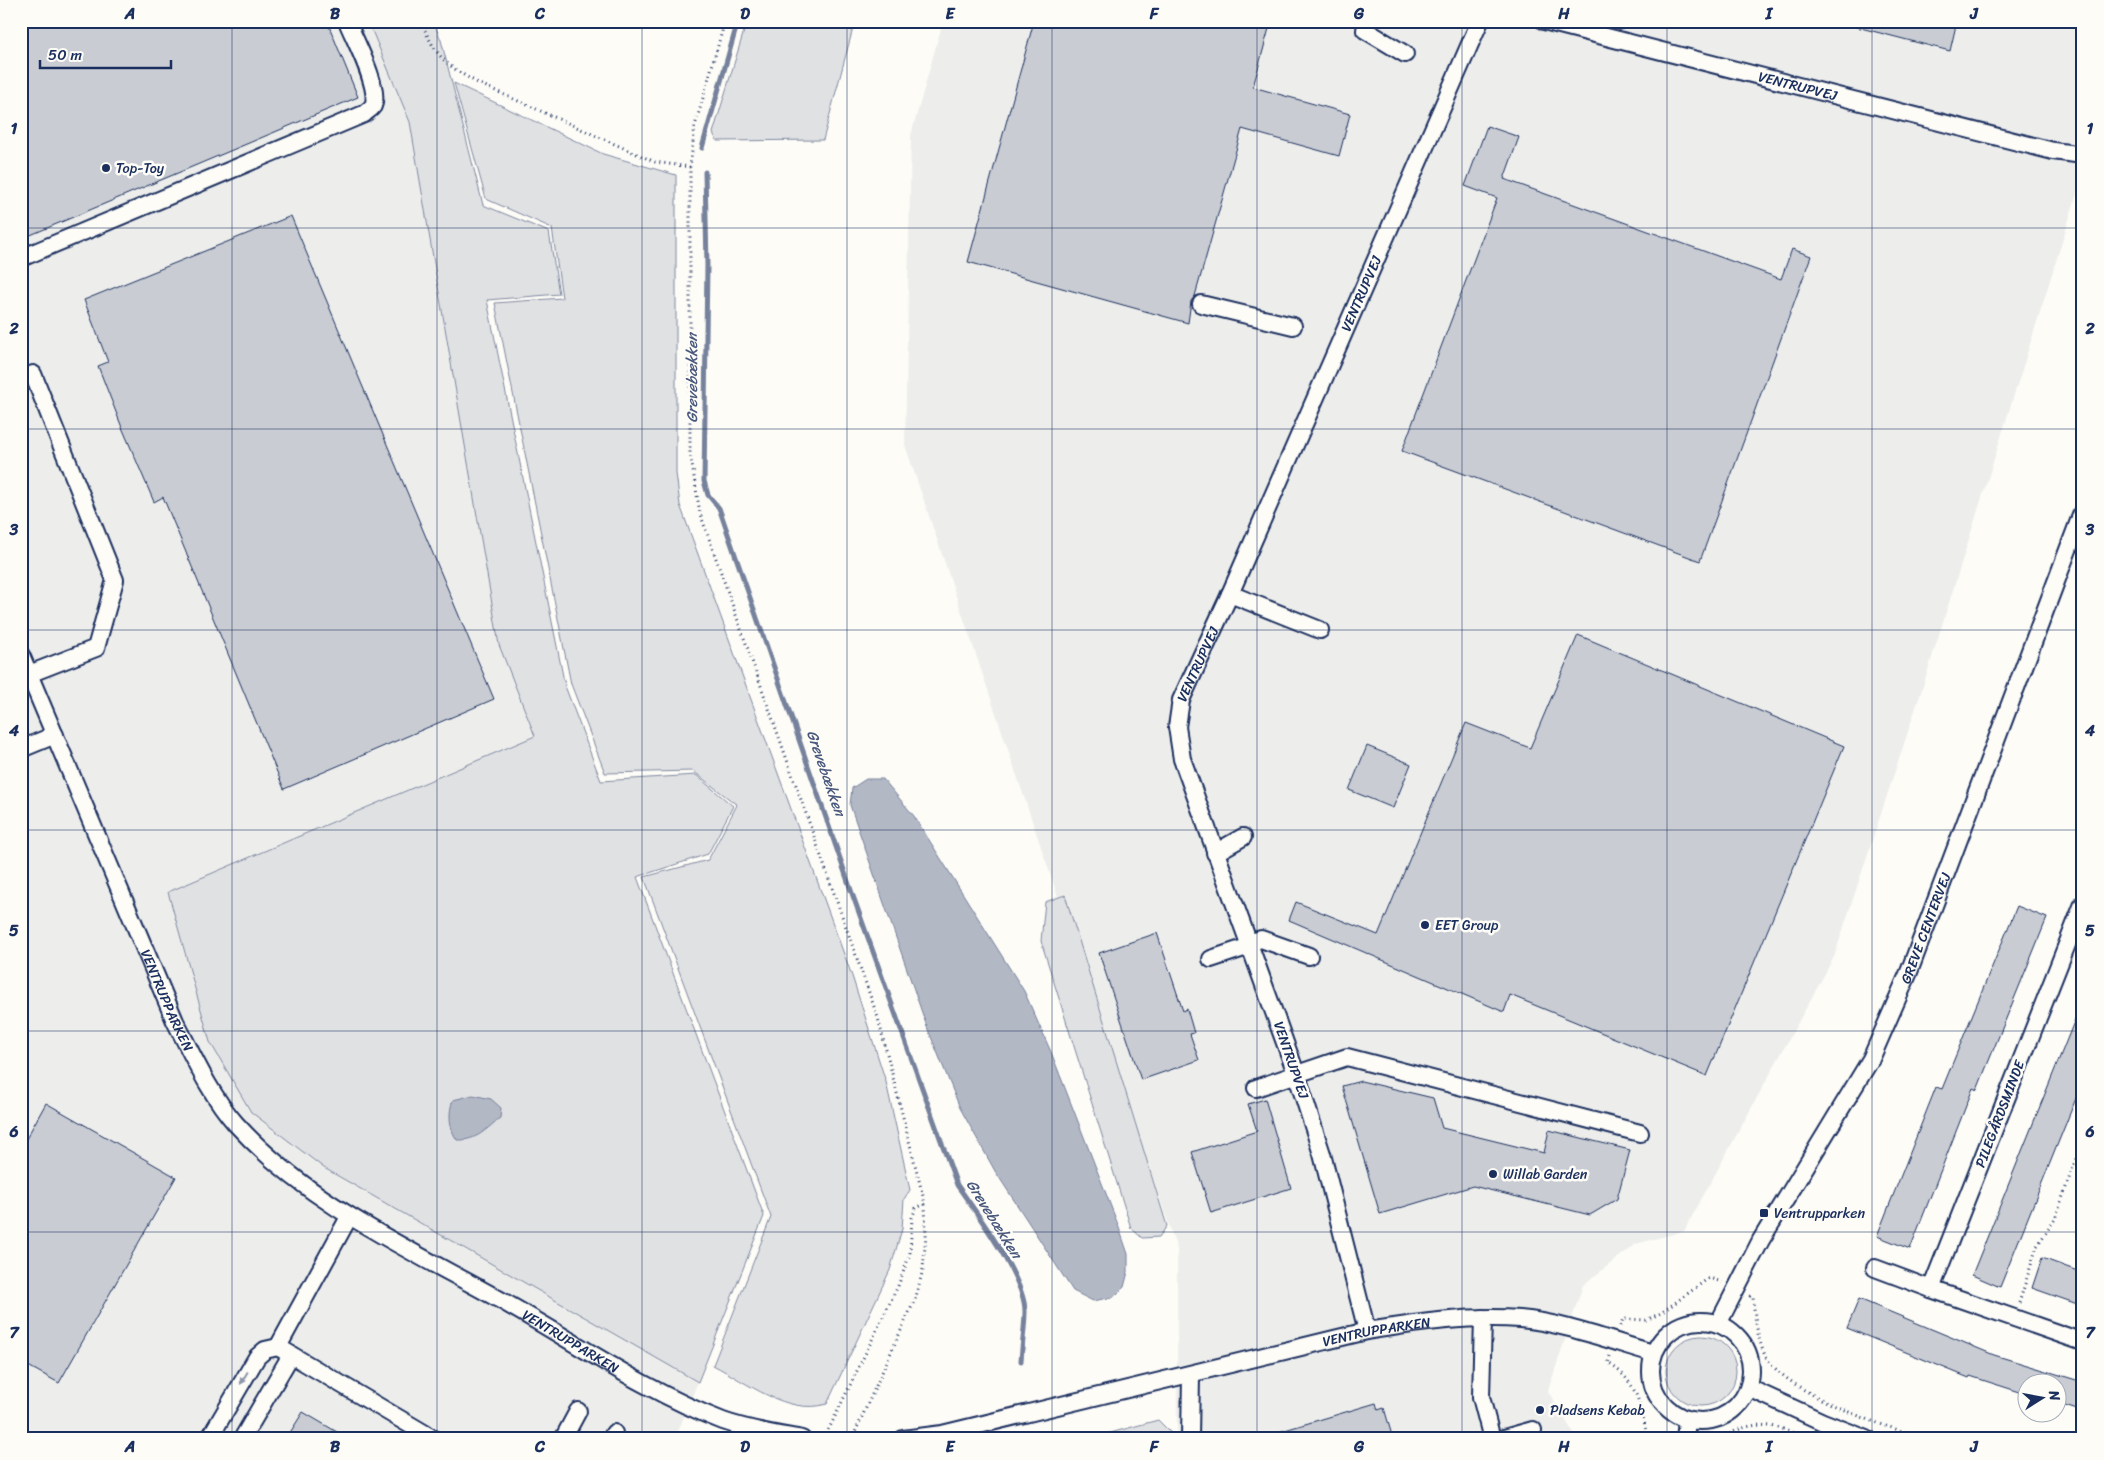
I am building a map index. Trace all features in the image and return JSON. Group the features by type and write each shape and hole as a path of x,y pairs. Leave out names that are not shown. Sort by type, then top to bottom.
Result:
{"street":[{"path":"21,258 364,114 372,107 375,96 373,83 347,21"},
{"path":"1367,21 1366,30 1405,54"},
{"name":"VENTRUPVEJ","path":"1367,1331 1322,1154 1296,1073 1182,759 1177,727 1181,700 1230,594 1480,21"},
{"name":"VENTRUPVEJ","path":"1544,21 2053,151 2083,155"},
{"name":"VENTRUPVEJ","path":"2053,151 2083,164"},
{"path":"1201,304 1293,326"},
{"path":"29,674 96,648 115,580 33,374"},
{"name":"GREVE CENTERVEJ","path":"1718,1324 1761,1240 1872,1059 1909,972 2083,510"},
{"path":"1230,594 1320,630"},
{"name":"VENTRUPPARKEN","path":"21,655 175,1021 203,1076 236,1124 283,1168 349,1217 511,1306 665,1396 723,1421 760,1431 802,1439"},
{"path":"21,749 55,735"},
{"path":"1215,853 1243,837"},
{"name":"PILEGÅRDSMINDE","path":"1931,1289 2076,942 2083,904"},
{"path":"1210,959 1261,939 1309,956"},
{"path":"1256,1088 1347,1057 1640,1133"},
{"path":"242,1439 349,1217"},
{"path":"1875,1268 2083,1342"},
{"path":"1484,1318 1481,1397 1492,1439"},
{"name":"VENTRUPPARKEN","path":"902,1439 942,1434 1367,1331 1435,1320 1521,1319 1555,1326 1654,1353"},
{"path":"1699,1320 1718,1324 1732,1331 1743,1343 1750,1357 1752,1373 1749,1388 1736,1407 1717,1420 1702,1422 1687,1420 1672,1413 1660,1401 1652,1386 1650,1369 1654,1353 1664,1336 1680,1325 1699,1320"},
{"path":"209,1439 257,1357 265,1350 284,1351 434,1439"},
{"path":"1190,1439 1191,1375"},
{"path":"1749,1388 1823,1422 1867,1439"},
{"path":"564,1439 578,1411"},
{"path":"1684,1439 1687,1420"},
{"path":"1501,1439 1533,1430"}],"path":[{"path":"421,21 432,47 451,68 458,72 655,162 690,167"},
{"path":"725,21 696,126 690,167 690,452 693,481 700,513 878,1018 925,1204 926,1235 924,1261 916,1297 852,1439"},
{"path":"2014,1318 2037,1246 2055,1219 2083,1138"},
{"path":"824,1439 898,1286 910,1254 912,1218 916,1208 925,1204"},
{"path":"1622,1318 1646,1320 1661,1314 1710,1278 1753,1297 1754,1313 1765,1355 1775,1369 1793,1383 1856,1415 1912,1435 1931,1439"},
{"path":"1608,1362 1622,1371 1632,1384 1638,1399 1648,1439"},
{"path":"1721,1439 1741,1427 1758,1424 1775,1426 1811,1439"}],"shaded area":[{"path":"21,21 407,21 452,128 565,686 764,1216 675,1439 21,1439"},
{"path":"368,21 433,21 441,40 483,205 549,232 559,294 487,300 565,686 601,781 696,775 733,806 708,854 637,877 764,1216 698,1382 324,1168 251,1112 210,1042 168,892 535,736 499,645 410,122"},
{"path":"747,21 855,21 823,140 717,141 713,133"},
{"path":"943,21 2083,21 2083,175 1923,686 1834,957 1684,1231 1636,1244 1583,1285 1548,1391 1577,1439 1177,1439 1177,1249 905,445 911,135"},
{"path":"454,83 603,154 676,175 676,473 680,505 852,976 886,1082 910,1190 904,1199 902,1229 890,1270 827,1404 797,1405 782,1401 753,1388 713,1365 771,1217 644,877 708,860 737,805 693,771 605,773 571,684 495,303 562,298 552,228 486,199"},
{"path":"866,779 883,779 914,816 1024,991 1051,1052 1128,1254 1128,1272 1124,1287 1114,1297 1093,1301 1073,1291 995,1171 960,1108 927,1027 850,805 852,788"},
{"path":"1065,895 1167,1226 1159,1237 1142,1238 1131,1228 1041,941 1045,902"},
{"path":"473,1095 491,1099 501,1108 500,1118 476,1136 470,1139 457,1140 452,1131 450,1120 453,1100"},
{"path":"1701,1336 1720,1342 1730,1352 1736,1371 1730,1390 1720,1400 1701,1406 1682,1400 1672,1390 1666,1371 1672,1352 1682,1342"},
{"path":"1158,1420 1177,1439 1088,1439"}],"building":[{"name":"Top-Toy","path":"21,21 327,21 358,97 21,239"},
{"path":"1034,21 1271,21 1253,87 1350,114 1339,156 1242,129 1195,296 1191,301 1188,323 968,262"},
{"path":"1854,21 1957,21 1950,51 1853,26"},
{"path":"1487,126 1519,137 1504,179 1781,279 1792,249 1811,256 1700,561 1402,451 1497,198 1465,186"},
{"path":"291,216 494,699 284,789 163,497 154,502 121,425 98,366 108,362 84,300"},
{"path":"1578,635 1844,746 1707,1076 1510,995 1504,1012 1289,920 1296,902 1378,935 1466,723 1530,748"},
{"path":"1367,746 1411,764 1393,808 1349,790"},
{"path":"2017,906 2047,918 1977,1090 1973,1088 1910,1249 1877,1236 1936,1087 1942,1089"},
{"path":"1157,933 1183,1011 1187,1009 1194,1033 1190,1034 1199,1060 1141,1080 1099,953"},
{"path":"2082,1002 2083,1081 2000,1287 1972,1275"},
{"path":"1361,1081 1433,1098 1442,1128 1544,1153 1549,1130 1630,1150 1617,1199 1590,1215 1473,1186 1380,1214 1342,1086"},
{"path":"1265,1099 1291,1188 1211,1213 1192,1152 1257,1131 1248,1104"},
{"path":"46,1103 176,1177 59,1383 21,1362 21,1148"},
{"path":"2042,1258 2083,1273 2083,1306 2032,1288"},
{"path":"1859,1299 1994,1355 2050,1372 2016,1372 2016,1391 1970,1376 1969,1378 1847,1328"},
{"path":"2066,1377 2083,1382 2083,1412 2066,1406"},
{"path":"1376,1403 1378,1410 1384,1408 1393,1439 1269,1439 1268,1435"},
{"path":"303,1412 349,1439 286,1439"}],"waterway":[{"name":"Grevebækken","path":"702,148 738,21"},
{"name":"Grevebækken","path":"705,172 707,265 704,481 708,495 719,508 853,896 957,1185 998,1246 1017,1282 1023,1298 1025,1317 1021,1361"}],"place":[{"name":"Top-Toy","path":"106,168"},
{"name":"EET Group","path":"1425,925"},
{"name":"Willab Garden","path":"1493,1174"},
{"name":"Ventrupparken","path":"1764,1213"},
{"name":"Pladsens Kebab","path":"1540,1410"}]}
